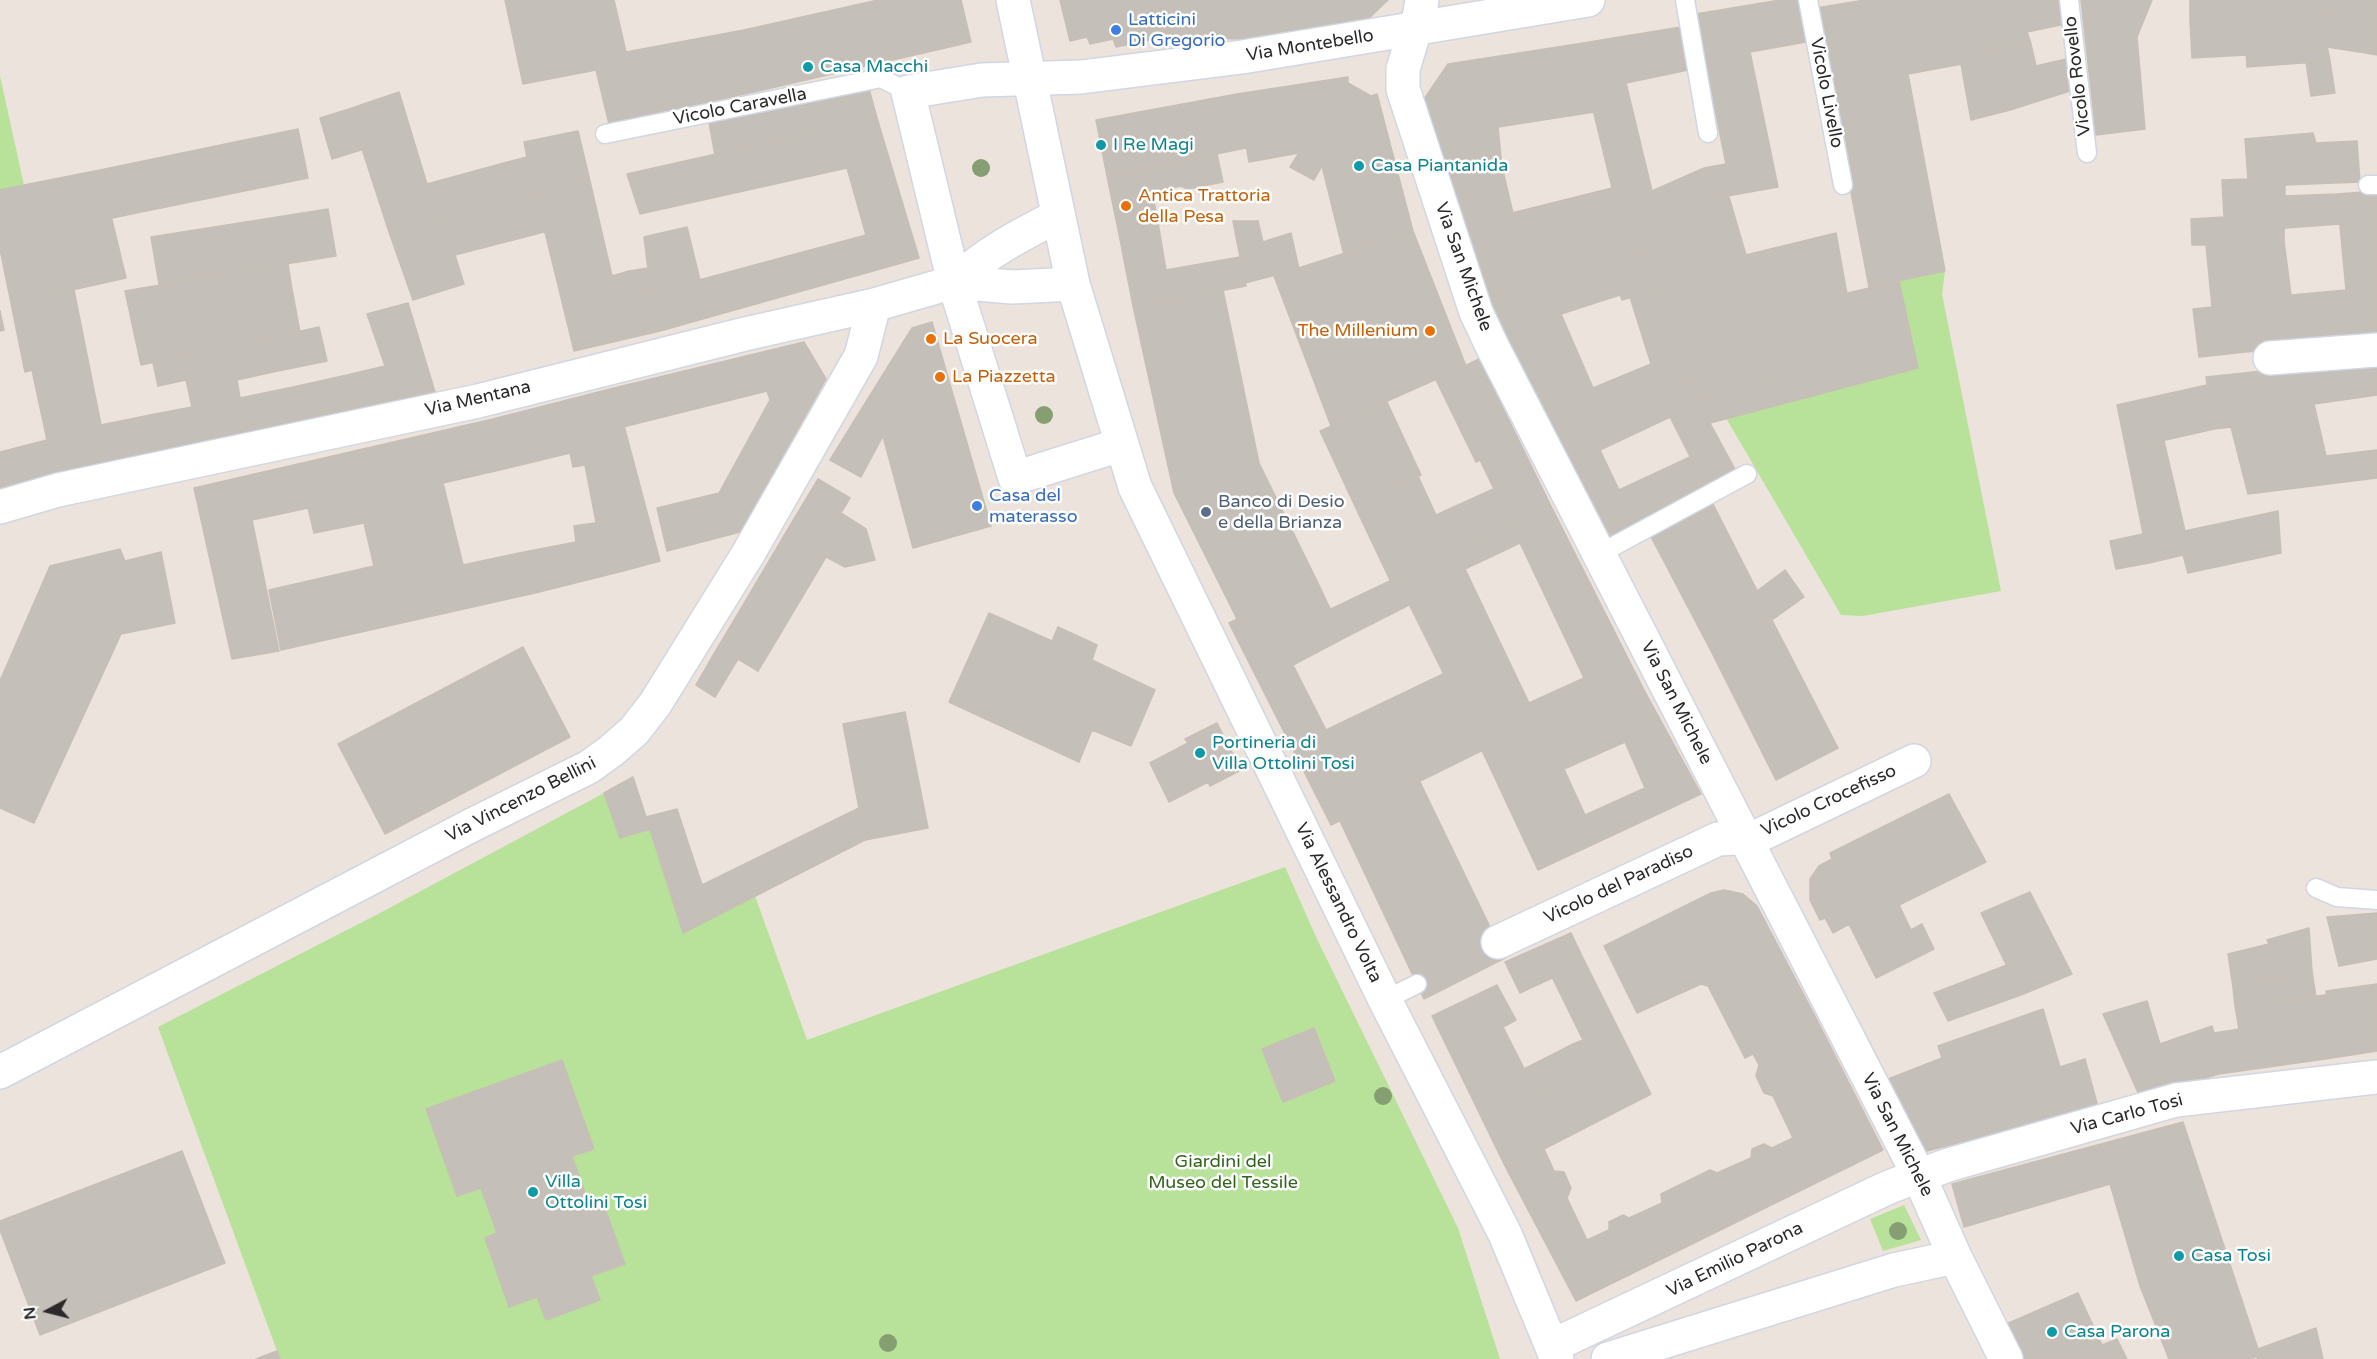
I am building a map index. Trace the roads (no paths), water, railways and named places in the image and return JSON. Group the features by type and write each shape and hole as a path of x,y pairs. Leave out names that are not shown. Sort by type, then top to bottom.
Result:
{"street":[{"name":"Via Alessandro Volta","path":"1013,0 1073,284 1120,446 1135,487 1385,1000 1505,1234 1555,1353"},
{"name":"Via Montebello","path":"908,92 982,80 1081,77 1242,57 1418,15 1588,0"},
{"name":"Via San Michele","path":"1418,15 1403,69 1403,89 1476,312 1919,1176 1955,1257 2006,1359"},
{"path":"908,92 954,282 1015,478 1120,446"},
{"path":"954,282 979,260 1001,245 1058,216"},
{"path":"954,282 1012,287 1073,284"},
{"name":"Via Mentana","path":"0,507 58,490 477,400 745,334 874,305 954,282"},
{"name":"Via Vincenzo Bellini","path":"0,1072 472,825 589,767 611,751 634,730 655,704 748,554 861,356 874,305"},
{"path":"2270,358 2377,350"},
{"name":"Vicolo Crocefisso","path":"1743,836 1756,837 1914,761"},
{"name":"Vicolo del Paradiso","path":"1498,942 1718,839 1743,836"},
{"name":"Via Carlo Tosi","path":"1919,1176 1948,1165 2176,1100 2377,1077"},
{"name":"Via Emilio Parona","path":"1555,1353 1889,1187 1919,1176"},
{"path":"1608,1359 1894,1270 1955,1257"}],"lane":[{"path":"1684,0 1708,133"},
{"name":"Vicolo Livello","path":"1808,0 1843,185"},
{"name":"Vicolo Rovello","path":"2069,0 2087,153"},
{"name":"Vicolo Caravella","path":"605,134 881,78 908,92"},
{"path":"1599,554 1747,474"},
{"path":"2316,888 2337,897 2377,900"},
{"path":"1385,1000 1417,984"}],"place":[{"name":"Latticini Di Gregorio","path":"1116,30"},
{"name":"Casa Macchi","path":"808,67"},
{"name":"I Re Magi","path":"1101,145"},
{"name":"Casa Piantanida","path":"1359,166"},
{"name":"Antica Trattoria della Pesa","path":"1126,206"},
{"name":"The Millenium","path":"1430,331"},
{"name":"La Suocera","path":"931,339"},
{"name":"La Piazzetta","path":"940,377"},
{"name":"Casa del materasso","path":"977,506"},
{"name":"Banco di Desio e della Brianza","path":"1206,512"},
{"name":"Portineria di Villa Ottolini Tosi","path":"1200,753"},
{"name":"Villa Ottolini Tosi","path":"533,1192"},
{"name":"Casa Tosi","path":"2179,1256"},
{"name":"Casa Parona","path":"2052,1332"}],"park label":[{"name":"Giardini del Museo del Tessile","path":"1223,1172"}]}
